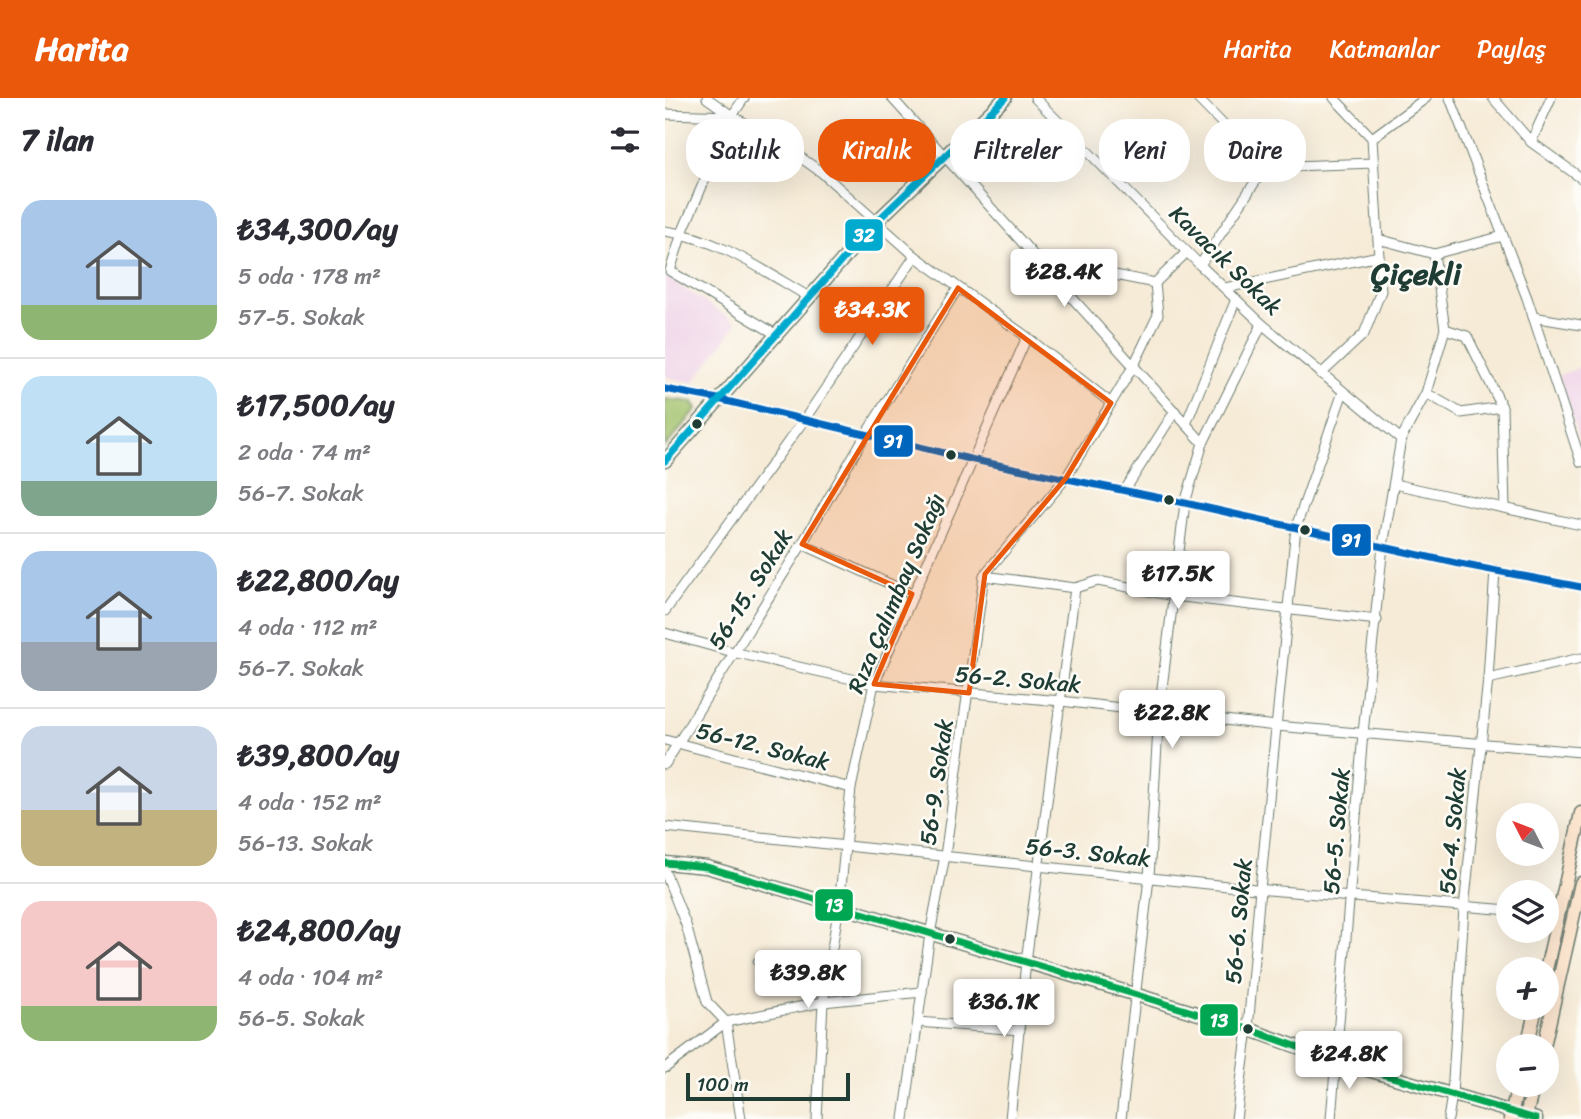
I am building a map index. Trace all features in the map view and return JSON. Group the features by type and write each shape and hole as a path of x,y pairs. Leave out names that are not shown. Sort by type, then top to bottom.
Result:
{"street":[{"path":"707,98 811,164 915,256 1027,337 1111,403"},
{"path":"744,98 732,116 682,233 670,271 777,335"},
{"path":"892,98 1203,443"},
{"path":"665,461 876,223 1005,98"},
{"name":"Kavacık Sokak","path":"1035,98 1262,324 1401,439"},
{"path":"1197,98 1218,119"},
{"path":"1321,374 1364,334 1381,291 1372,138 1334,98"},
{"path":"1372,138 1426,98"},
{"path":"1450,98 1503,236 1581,462"},
{"path":"1493,98 1531,142 1581,178"},
{"path":"1531,142 1551,98"},
{"path":"665,114 732,116"},
{"path":"1306,165 1374,163"},
{"path":"1200,265 1255,182"},
{"path":"665,231 682,233 722,247 809,297"},
{"path":"1378,239 1434,254 1503,236"},
{"path":"1155,284 1187,252"},
{"path":"1434,254 1445,329 1467,336 1502,407 1505,508"},
{"path":"665,611 804,421 915,256"},
{"path":"1225,288 1379,256"},
{"path":"1040,260 1155,284"},
{"path":"984,576 1066,478 1134,365 1158,315 1155,284"},
{"name":"56-15. Sokak","path":"665,764 958,288"},
{"path":"1186,424 1236,299"},
{"path":"1532,317 1581,325"},
{"path":"1121,1119 1149,878 1159,712 1185,502 1203,443 1262,324"},
{"name":"56-5. Sokak","path":"1331,1119 1363,733 1383,547 1401,439 1426,393 1445,329"},
{"name":"Rıza Çalımbay Sokağı","path":"817,1119 823,1002 839,906 851,788 874,684 1027,337"},
{"path":"665,389 718,399 974,460 1581,586"},
{"name":"56-6. Sokak","path":"1236,1119 1248,1029 1296,527 1343,392"},
{"path":"1426,393 1461,413 1502,407"},
{"path":"1125,490 1175,411"},
{"path":"1394,484 1581,525"},
{"path":"802,544 912,594"},
{"name":"56-4. Sokak","path":"1448,1119 1452,1095 1464,908 1488,679 1495,570"},
{"path":"984,576 1076,588 1098,581 1174,596 1377,620"},
{"name":"56-9. Sokak","path":"904,1119 930,934 945,856 969,694 984,576"},
{"path":"1010,1119 1026,962 1076,588"},
{"name":"56-2. Sokak","path":"665,633 733,652 874,684 1061,701 1276,726 1581,752"},
{"path":"1488,679 1581,658"},
{"name":"56-12. Sokak","path":"665,740 851,788"},
{"path":"1559,892 1581,813"},
{"name":"56-3. Sokak","path":"665,827 1038,867 1496,909"},
{"path":"665,863 707,867 839,906 1248,1029 1337,1061 1511,1115 1529,1118 1532,1097"},
{"path":"665,872 686,925 707,1002 726,1022 741,1119"},
{"path":"1547,1034 1581,883"},
{"path":"758,962 827,979"},
{"path":"665,1068 726,1022 823,1002 922,992"},
{"path":"918,1022 1020,1030"},
{"path":"1511,1115 1515,1097"}],"highlighted area":[{"path":"958,288 1111,403 1066,478 985,574 969,693 874,684 912,594 802,544"}],"shaded area":[{"path":"665,276 737,323 693,383 665,376"},
{"path":"1581,367 1581,444 1559,375"}],"green space":[{"path":"665,399 693,402 697,409 665,447"}],"transit line":[{"name":"32","path":"665,461 875,223 1005,98"},
{"name":"91","path":"665,389 718,399 974,460 1185,503 1460,564 1581,587"},
{"name":"13","path":"665,863 707,867 1137,995 1248,1029 1337,1061 1536,1119"}],"district":[{"name":"Çiçekli","path":"1416,274"}]}
